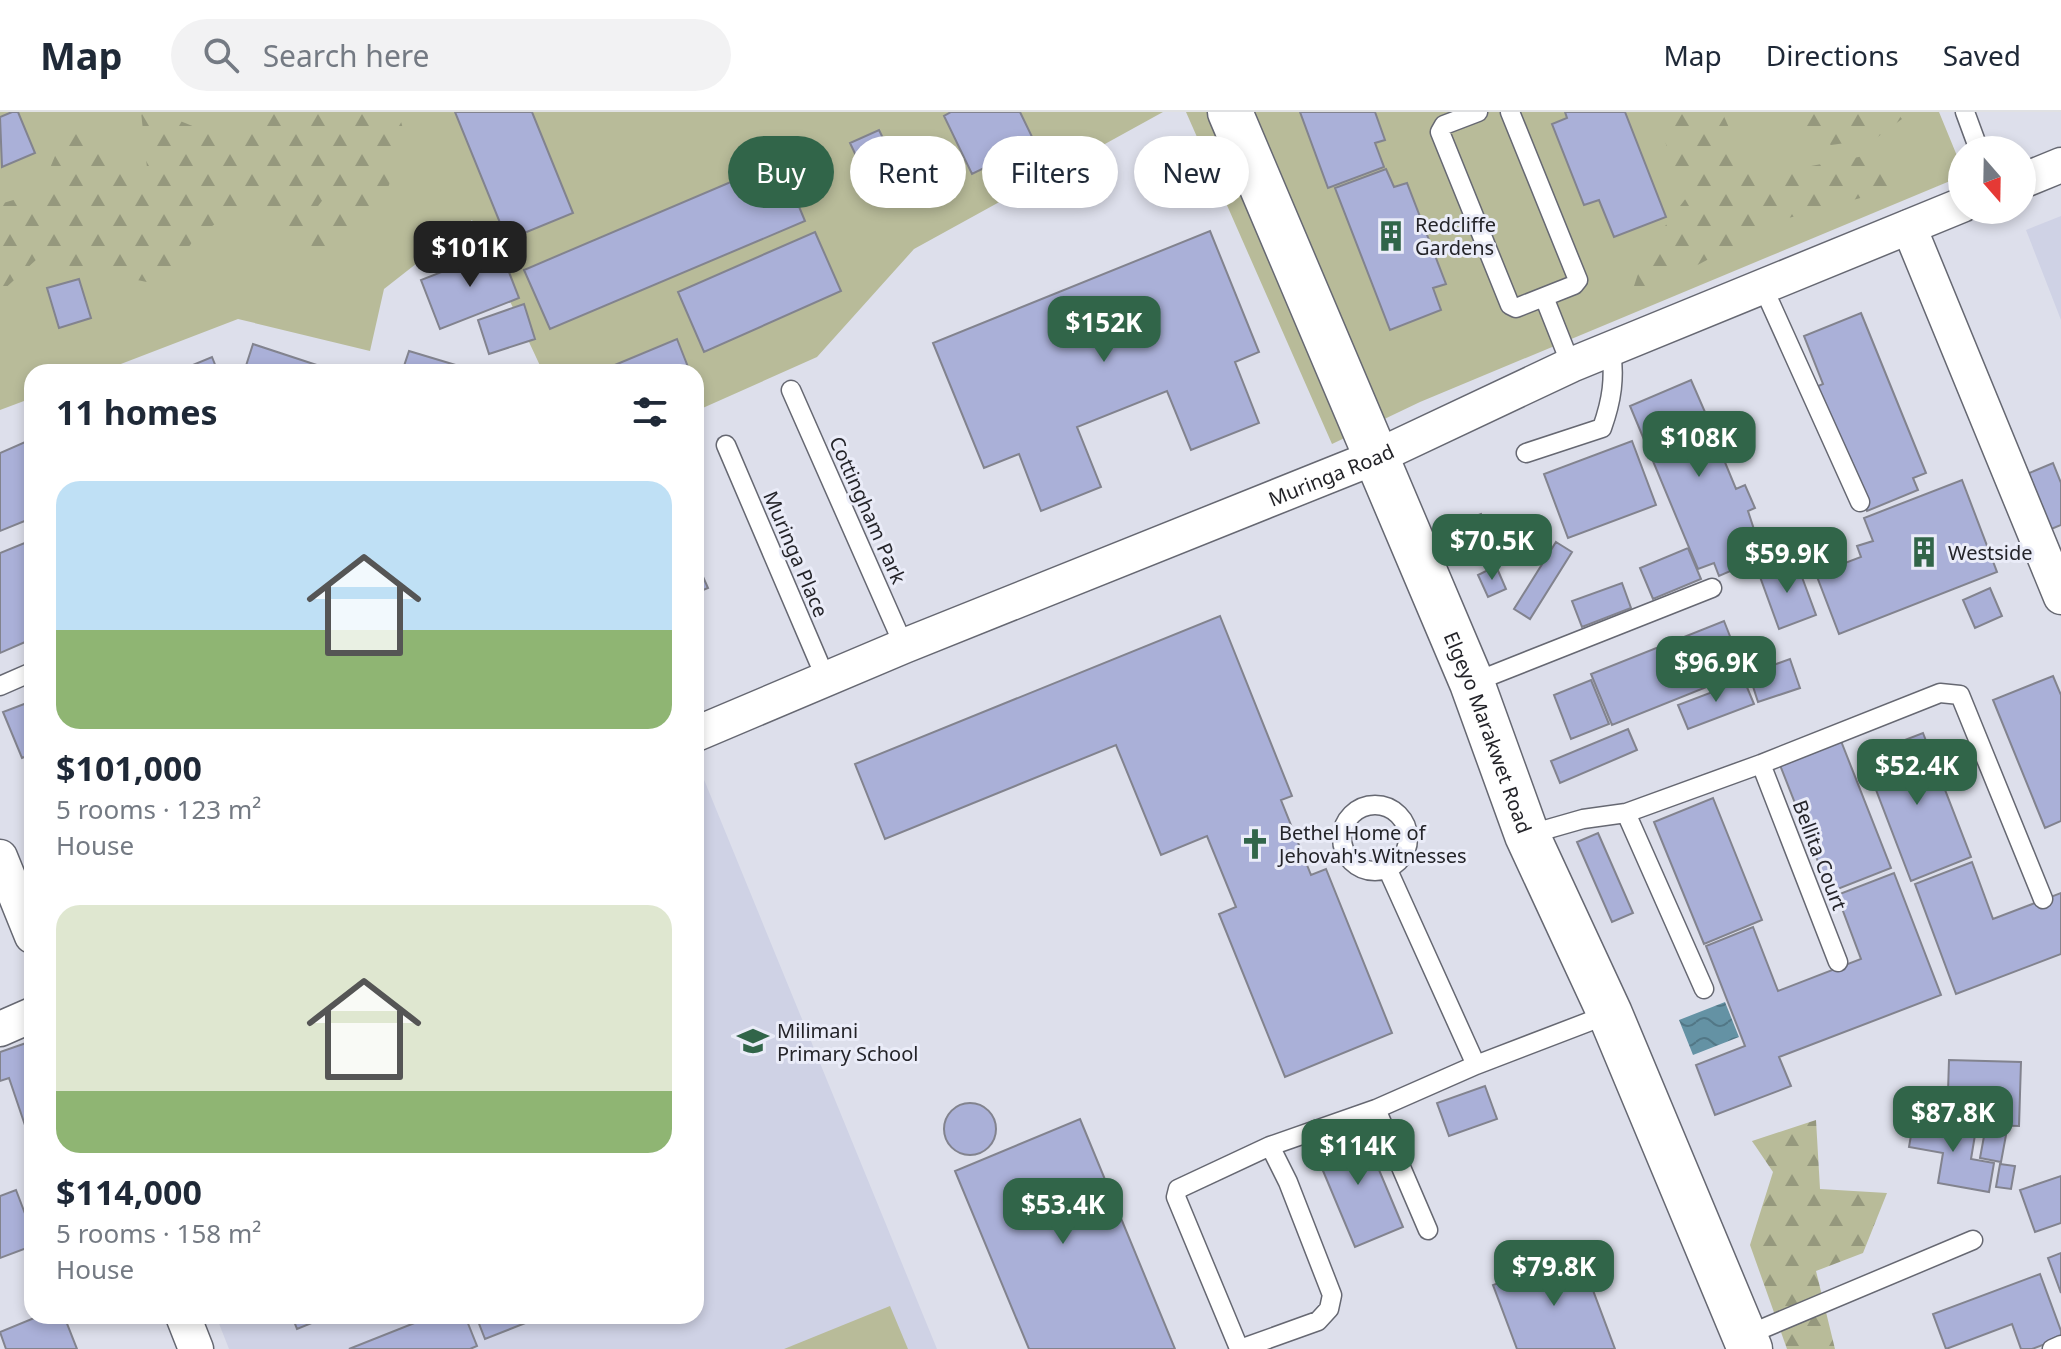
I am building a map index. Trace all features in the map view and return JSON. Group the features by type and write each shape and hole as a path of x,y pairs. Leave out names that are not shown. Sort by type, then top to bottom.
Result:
{"street":[{"name":"Elgeyo Marakwet Road","path":"1230,112 1472,683 1527,835 1610,1014 1747,1343"},
{"path":"2036,175 2061,165"},
{"name":"Muringa Road","path":"704,731 904,646 1378,456 1567,353 1611,349 1948,211"},
{"path":"1909,227 2061,597"},
{"path":"0,857 24,915"},
{"path":"0,1029 24,1018"},
{"path":"186,1324 196,1349"}],"lane":[{"path":"1478,112 1444,125 1440,132 1510,305 1516,308 1574,285 1578,280 1510,112"},
{"path":"1965,112 1974,136"},
{"path":"1763,287 1860,502"},
{"path":"1544,297 1567,353"},
{"path":"1526,453 1602,428 1611,402 1614,377 1611,349"},
{"name":"Cottingham Park","path":"791,390 904,646"},
{"name":"Muringa Place","path":"726,445 826,679"},
{"path":"1472,683 1712,588"},
{"path":"0,686 24,676"},
{"path":"1527,835 1583,819 1626,813 1761,764 1940,693 1960,695 2043,899"},
{"name":"Bellita Court","path":"1761,764 1838,962"},
{"path":"1626,813 1704,989"},
{"path":"1387,868 1476,1065"},
{"path":"1270,1146 1288,1182 1332,1295 1329,1309 1318,1321 1243,1348 1238,1346 1176,1192 1178,1189 1270,1146 1376,1109 1476,1065 1610,1014"},
{"path":"1376,1109 1428,1230"},
{"path":"1747,1343 1973,1240"},
{"path":"2052,1349 2061,1345"}],"shaded area":[{"path":"2061,216 2061,320 2026,230"},
{"name":"Milimani Primary School","path":"704,780 937,1349 229,1349 219,1324 704,1324"}],"green space":[{"path":"0,112 1163,112 1118,137 982,136 982,208 989,208 914,249 817,357 704,407 704,364 539,364 472,220 384,289 370,351 238,319 121,364 24,364 24,401 0,410"},
{"path":"141,112 158,112 222,138 255,112 398,112 406,138 376,221 294,293 333,186 295,237 246,203 196,237 161,285 37,259 0,293 0,204 40,192 73,113 148,177"},
{"path":"1186,112 1939,112 1949,136 1948,182 1420,402 1332,444 1228,208 1249,208 1249,136 1197,136"},
{"path":"1654,112 1722,112 1756,188 1811,166 1885,152 1907,185 1785,219 1629,301 1645,253 1686,198"},
{"path":"1796,112 1896,112 1902,119 1875,139 1831,145 1797,120"},
{"path":"1816,1120 1820,1189 1887,1193 1863,1253 1816,1271 1835,1349 1787,1349 1750,1245 1773,1172 1752,1141"},
{"path":"890,1306 908,1349 784,1349"}],"water":[{"path":"1725,1002 1739,1037 1693,1055 1679,1020"}],"building":[{"path":"18,112 35,153 2,167 0,117"},
{"path":"455,112 532,112 573,213 507,240"},
{"path":"951,112 1020,112 1032,136 982,136 982,169 972,174 966,162 966,136 954,136 944,116"},
{"path":"1300,112 1375,112 1385,140 1375,143 1384,167 1328,188"},
{"path":"1565,112 1625,112 1666,217 1614,237 1599,200 1584,205 1552,124 1567,118"},
{"path":"879,130 882,136 866,136"},
{"name":"Redcliffe Gardens","path":"1386,169 1394,187 1407,183 1446,284 1433,288 1441,310 1390,330 1335,188"},
{"path":"728,183 728,208 800,208 805,221 550,329 524,270"},
{"path":"1210,231 1259,352 1235,362 1259,423 1191,450 1167,391 1077,427 1101,487 1041,511 1019,454 984,468 933,343"},
{"path":"815,232 841,291 704,352 678,292"},
{"path":"500,249 519,298 440,329 421,280"},
{"path":"79,279 91,318 59,328 47,288"},
{"path":"524,304 535,339 489,354 478,320"},
{"name":"Westside","path":"1861,313 1926,473 1913,478 1918,490 1867,511 1816,387 1823,384 1804,336"},
{"path":"677,339 687,364 617,364"},
{"path":"253,344 314,364 247,364"},
{"path":"409,351 452,364 405,364"},
{"path":"212,357 215,364 195,364"},
{"path":"1691,380 1711,426 1719,422 1733,456 1724,460 1736,489 1745,485 1755,508 1748,511 1763,557 1719,576 1714,563 1698,569 1630,406"},
{"path":"1632,441 1656,505 1568,538 1544,474"},
{"path":"24,442 24,521 0,531 0,453"},
{"path":"2053,463 2061,483 2061,525 2049,530 2027,474"},
{"name":"Westside","path":"1962,480 1997,572 1839,634 1816,574 1861,557 1857,546 1873,541 1864,518"},
{"path":"1481,514 1490,535 1469,544 1460,522"},
{"path":"1556,542 1572,552 1530,619 1514,609"},
{"path":"24,543 24,642 0,653 0,553"},
{"path":"1688,548 1701,579 1653,599 1640,568"},
{"path":"1796,561 1816,615 1779,629 1759,574"},
{"path":"1496,566 1506,589 1488,597 1478,575"},
{"path":"1622,583 1631,608 1582,627 1572,601"},
{"path":"1990,588 2002,616 1975,628 1963,600"},
{"name":"Bethel Home of Jehovah's Witnesses","path":"1220,616 1292,796 1281,800 1311,875 1326,869 1392,1033 1285,1077 1219,914 1236,907 1207,836 1161,855 1116,745 885,839 855,764"},
{"path":"1724,621 1744,672 1612,725 1591,674"},
{"path":"1790,659 1800,688 1758,702 1749,674"},
{"path":"2053,676 2061,695 2061,821 2045,828 1993,700"},
{"path":"1591,680 1609,724 1571,739 1554,695"},
{"path":"1744,680 1754,704 1688,729 1678,705"},
{"path":"24,704 24,757 22,758 3,712"},
{"path":"1628,729 1637,750 1560,783 1551,761"},
{"path":"1923,733 1971,857 1911,881 1863,756"},
{"path":"1841,741 1891,868 1830,892 1780,765"},
{"path":"1713,798 1762,920 1704,944 1654,822"},
{"path":"1598,833 1633,913 1612,922 1577,842"},
{"path":"1972,862 1993,919 2061,893 2061,954 1956,994 1915,884"},
{"path":"1894,873 1941,995 1779,1057 1791,1086 1715,1115 1696,1065 1745,1046 1706,946 1753,927 1778,991 1861,959 1837,895"},
{"path":"24,1044 24,1122 9,1078 0,1081 0,1052"},
{"path":"1949,1060 2021,1062 2019,1126 1947,1124"},
{"path":"1485,1086 1497,1119 1449,1136 1437,1103"},
{"path":"970,1103 989,1110 996,1129 989,1148 970,1155 951,1148 944,1129 951,1110"},
{"path":"1914,1118 1976,1129 1971,1159 1994,1163 1989,1192 1938,1183 1943,1153 1909,1147"},
{"path":"1080,1119 1175,1349 1029,1349 955,1171"},
{"path":"1361,1127 1403,1227 1355,1247 1313,1147"},
{"path":"1985,1131 2006,1135 2001,1162 1980,1158"},
{"path":"2000,1164 2015,1166 2011,1189 1996,1187"},
{"path":"2061,1176 2061,1223 2035,1232 2020,1190"},
{"path":"16,1190 24,1211 24,1249 0,1258 0,1196"},
{"path":"1579,1253 1615,1349 1517,1349 1493,1285"},
{"path":"2061,1253 2061,1293 2048,1258"},
{"path":"2040,1274 2061,1338 2032,1349 2021,1349 2012,1324 1946,1349 1933,1314"},
{"path":"24,1322 67,1324 77,1349 6,1349 0,1332"},
{"path":"412,1324 468,1324 477,1346 470,1349 349,1349"},
{"path":"479,1324 523,1324 485,1339"}],"place":[{"name":"Redcliffe Gardens","path":"1391,236"},
{"name":"Westside","path":"1924,552"},
{"name":"Bethel Home of Jehovah's Witnesses","path":"1255,844"},
{"name":"Milimani Primary School","path":"753,1041"}]}
